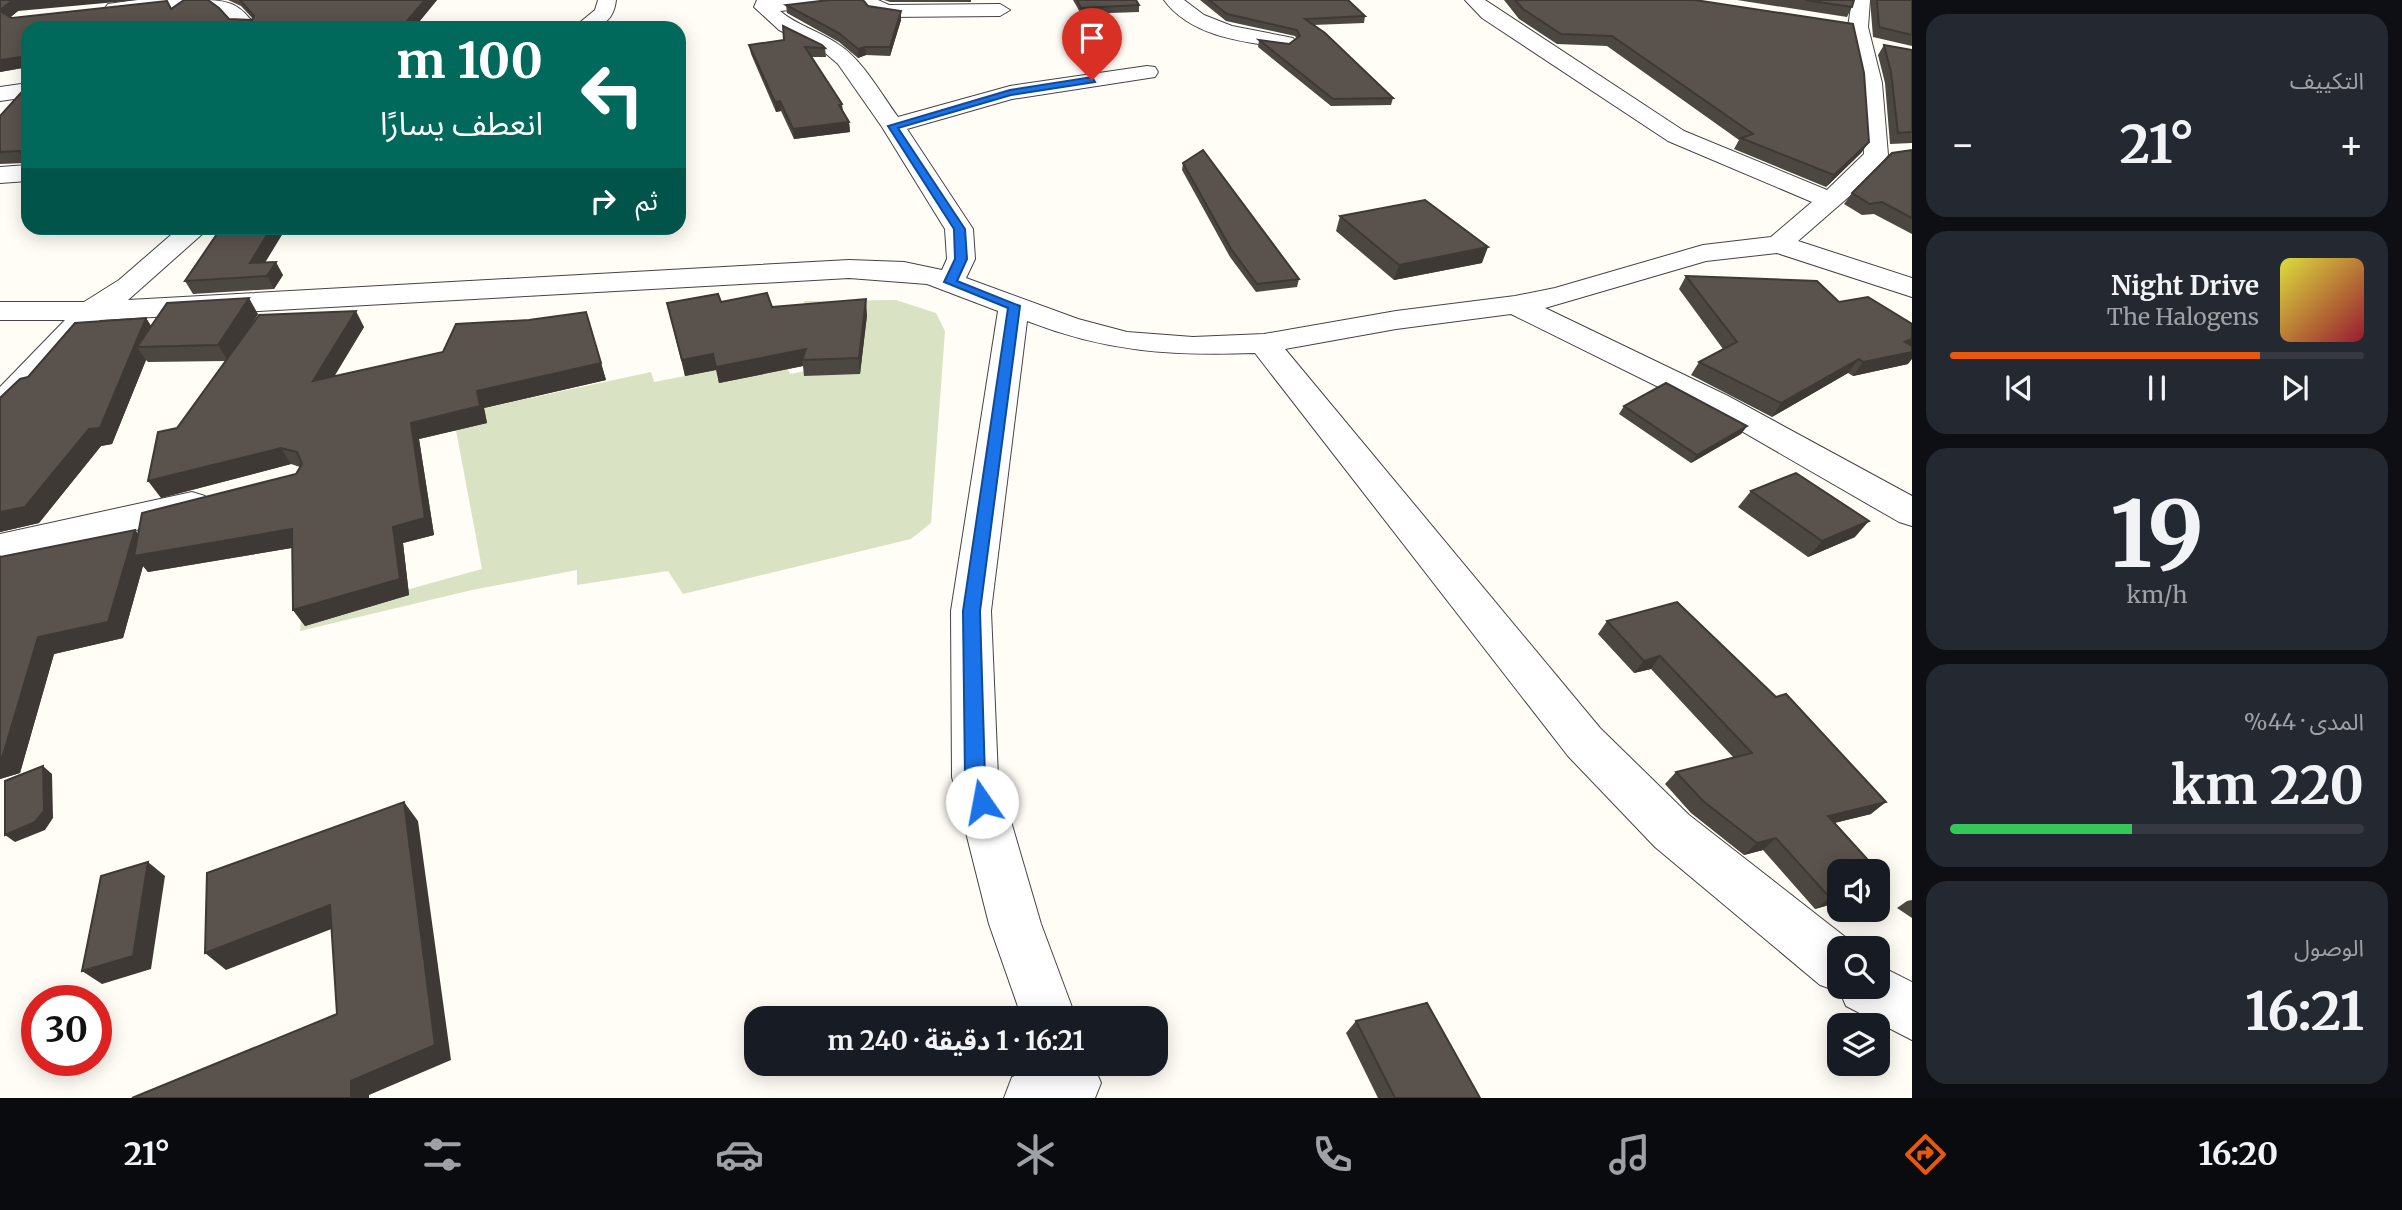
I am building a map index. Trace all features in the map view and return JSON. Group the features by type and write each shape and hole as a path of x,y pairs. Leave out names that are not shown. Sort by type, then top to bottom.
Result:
{"street":[{"path":"99,10 190,0"},
{"path":"211,0 233,12 241,21"},
{"path":"594,21 607,8 607,0"},
{"path":"765,4 829,0"},
{"path":"867,0 876,8 890,10 1000,10"},
{"path":"1173,0 1202,23 1225,31 1286,42"},
{"path":"1474,0 1489,14 1676,136 1829,200"},
{"path":"1779,244 1886,154 1871,83 1855,32 1860,0"},
{"path":"765,4 786,26 831,48 845,60 893,126 959,229 961,259 950,282"},
{"path":"1855,32 1887,48"},
{"path":"893,126 1010,93 1147,72"},
{"path":"0,94 21,91"},
{"path":"0,175 21,174"},
{"path":"0,406 91,311 129,286 187,235"},
{"path":"0,311 91,311 849,270 904,271 950,282 1067,327 1127,341 1193,346 1264,343 1396,320 1515,305 1560,296 1703,253 1779,244 1912,288"},
{"path":"1855,267 1902,258"},
{"path":"1515,305 1800,445 1912,513"},
{"path":"1014,306 971,611 975,777 1015,924 1045,1006"},
{"path":"1264,343 1584,742 1672,831 1827,956"},
{"path":"0,548 135,520 226,496"},
{"path":"1888,999 1912,1012"}],"green space":[{"path":"896,300 936,313 945,331 931,523 911,539 683,594 668,571 577,585 577,570 472,590 300,631 301,619 482,569 456,430 484,408 651,372 654,382 716,370 720,382 788,369 790,374 805,371 807,320 804,301"}],"building":[{"path":"0,0 26,0 12,1 0,10"},
{"path":"184,0 208,0 229,19 252,20 254,16 240,0 425,0 407,21 21,21 21,57 0,60 0,11 12,18 167,1 171,9"},
{"path":"829,0 863,0 868,6 901,11 890,47 858,49 839,33 786,5"},
{"path":"1077,0 1136,0 1139,5 1081,8"},
{"path":"1209,0 1348,0 1365,16 1305,19 1325,33 1393,98 1333,99 1259,40 1289,44 1300,36 1297,30 1227,14"},
{"path":"1515,0 1695,0 1853,24 1864,73 1869,142 1834,175 1741,138 1753,134 1612,36 1561,34 1523,9"},
{"path":"1805,0 1854,0 1852,7"},
{"path":"1877,0 1912,0 1912,35 1879,27"},
{"path":"783,26 825,48 805,47 842,104 839,105 849,122 793,129 780,101 775,102 749,45 784,40"},
{"path":"1884,45 1912,50 1912,132 1898,133 1891,72"},
{"path":"21,93 21,154 20,151 0,152 0,116"},
{"path":"1203,150 1299,279 1257,284 1231,249 1183,163"},
{"path":"1912,150 1912,218 1882,202 1870,204 1852,193 1892,153"},
{"path":"1425,200 1488,247 1399,265 1340,216"},
{"path":"216,235 267,235 250,263 276,262 267,276 185,281"},
{"path":"1686,276 1817,281 1839,302 1868,297 1912,324 1912,339 1905,342 1912,346 1912,352 1863,362 1859,359 1781,403 1699,362 1737,342"},
{"path":"767,293 772,307 866,299 859,358 802,360 806,349 716,367 713,354 682,360 667,303 718,294 721,302"},
{"path":"249,298 218,345 137,347 167,303"},
{"path":"356,311 313,381 443,352 456,324 529,320 586,312 601,363 477,391 480,406 411,423 425,518 393,527 400,579 293,610 292,529 134,556 142,513 296,474 302,464 297,452 281,448 148,481 158,432 177,428 259,315"},
{"path":"146,318 100,428 89,429 25,507 0,512 0,398 20,379 28,377 75,323"},
{"path":"1666,383 1747,426 1697,455 1624,406"},
{"path":"1796,473 1869,521 1822,541 1751,491"},
{"path":"135,530 108,622 38,637 0,758 0,557"},
{"path":"1677,602 1776,697 1786,694 1886,802 1828,816 1867,859 1827,859 1827,895 1776,838 1757,843 1703,801 1676,772 1752,753 1660,656 1644,661 1607,621"},
{"path":"43,766 44,811 35,822 5,835 5,781"},
{"path":"404,802 435,1045 351,1081 351,1098 132,1098 337,1014 330,905 205,953 207,873"},
{"path":"148,862 133,956 82,971 101,876"},
{"path":"1427,1003 1480,1098 1395,1098 1356,1021"}],"route":[{"path":"982,802 975,777 971,611 1014,306 950,282 961,259 959,229 893,126 1010,93 1092,80"}]}
